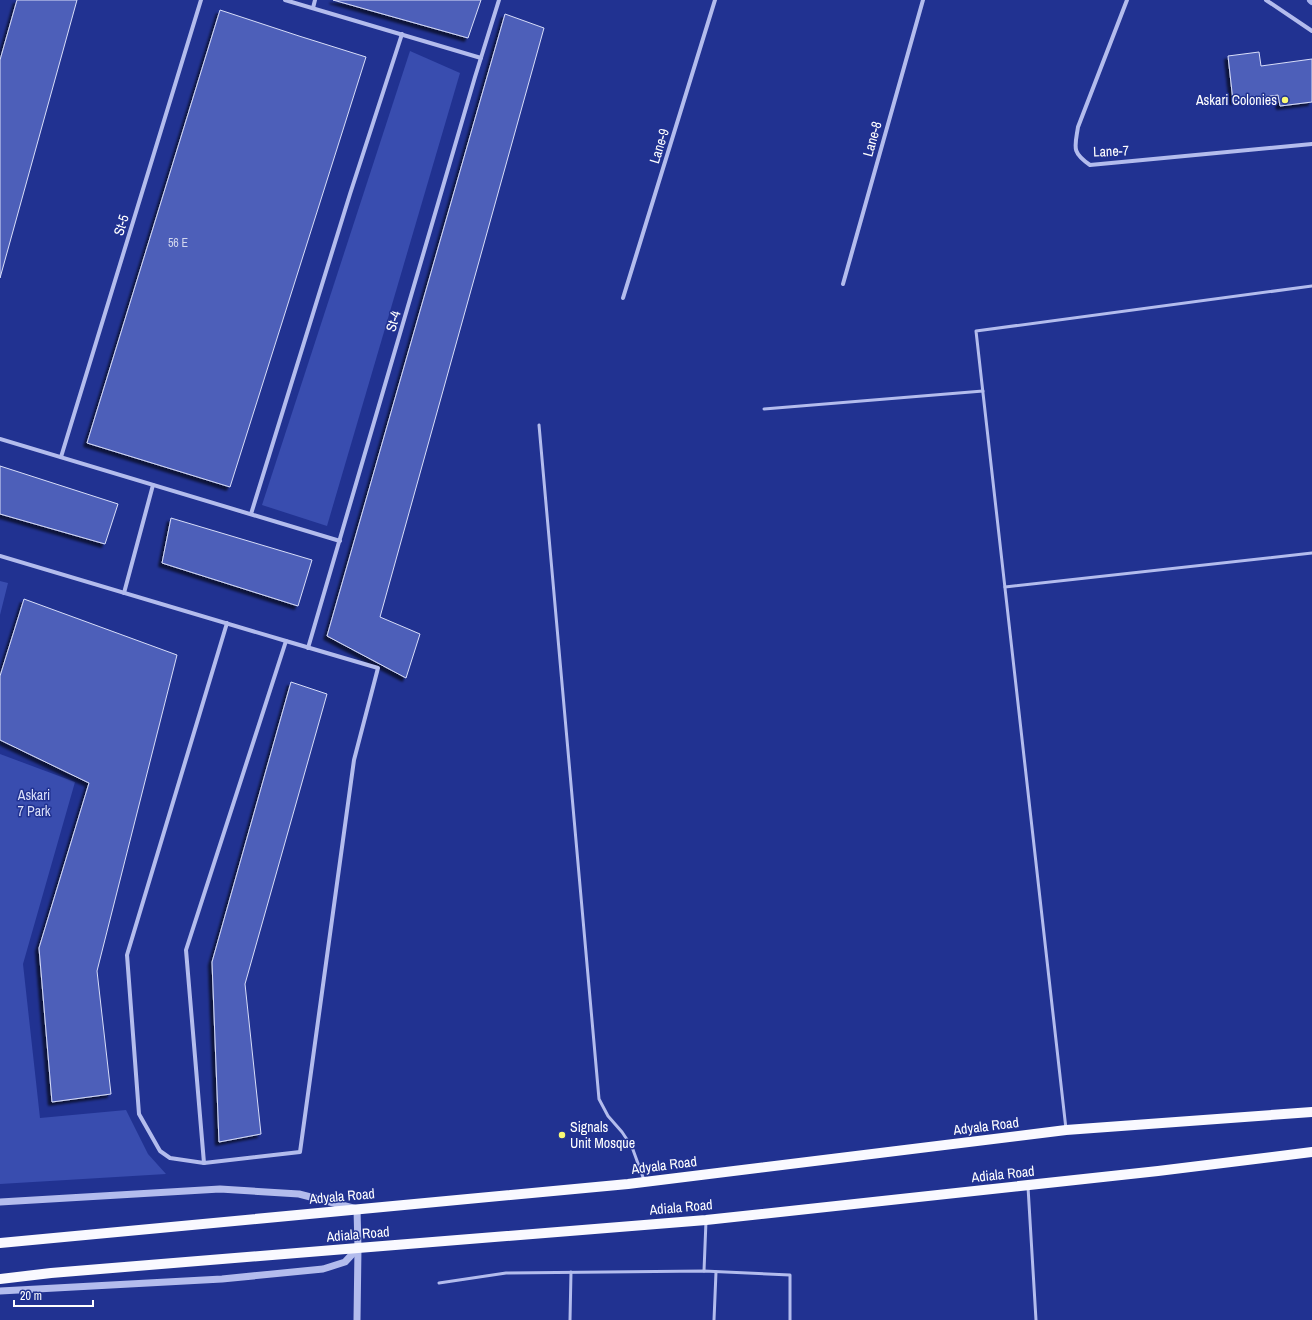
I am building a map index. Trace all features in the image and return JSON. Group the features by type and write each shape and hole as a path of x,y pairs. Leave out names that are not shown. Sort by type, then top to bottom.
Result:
{"main road":[{"name":"Adyala Road","path":"0,1243 644,1182 1066,1130 1312,1112"},
{"name":"Adiala Road","path":"0,1279 51,1273 706,1220 1158,1171 1312,1152"}],"street":[{"name":"St-5","path":"61,457 201,0"},
{"path":"285,0 481,58"},
{"path":"313,8 315,0"},
{"name":"St-4","path":"308,648 499,0"},
{"name":"Lane-9","path":"623,298 715,0"},
{"name":"Lane-8","path":"843,284 923,0"},
{"name":"Lane-7","path":"1127,0 1078,127 1075,149 1080,158 1090,164 1312,144"},
{"path":"1266,0 1312,31"},
{"path":"251,514 350,194 402,34"},
{"path":"0,439 340,541"},
{"path":"124,593 153,485"},
{"path":"0,556 227,623 308,648 378,668 354,760 300,1152 204,1163 170,1158 160,1151 139,1114 126,955 227,623"},
{"path":"204,1163 186,950 286,641"},
{"path":"0,1202 220,1190 299,1194 357,1209 357,1320"},
{"path":"0,1291 222,1279 323,1269 345,1262 358,1248"}],"lane":[{"path":"1066,1130 976,331 1312,286"},
{"path":"764,409 983,391"},
{"path":"539,425 599,1099 608,1116 622,1132 632,1147 644,1182"},
{"path":"1005,588 1312,553"},
{"path":"1028,1185 1036,1320"},
{"path":"704,1271 706,1220"},
{"path":"439,1283 506,1273 704,1271 790,1275 790,1320"},
{"path":"570,1320 571,1272"},
{"path":"714,1320 716,1272"}],"green space":[{"path":"410,51 460,73 327,526 262,505"},
{"path":"0,581 8,583 0,615"},
{"name":"Askari 7 Park","path":"0,754 75,782 23,964 40,1118 126,1110 148,1154 166,1174 0,1184"}],"building":[{"path":"17,0 77,0 0,278 0,60"},
{"path":"333,0 481,0 468,38"},
{"path":"220,10 366,57 230,487 87,443"},
{"path":"505,14 544,28 380,617 420,634 406,678 327,636"},
{"path":"1259,52 1261,66 1312,59 1312,102 1280,106 1278,95 1233,101 1228,56"},
{"path":"0,466 118,504 105,544 0,514"},
{"path":"171,518 312,560 298,606 162,563"},
{"path":"24,599 177,655 97,971 111,1094 52,1102 39,948 89,783 0,740 0,676"},
{"path":"291,682 327,694 245,984 261,1134 219,1142 212,962"}],"place":[{"name":"Askari Colonies","path":"1285,100"},
{"name":"Signals Unit Mosque","path":"562,1135"}]}
